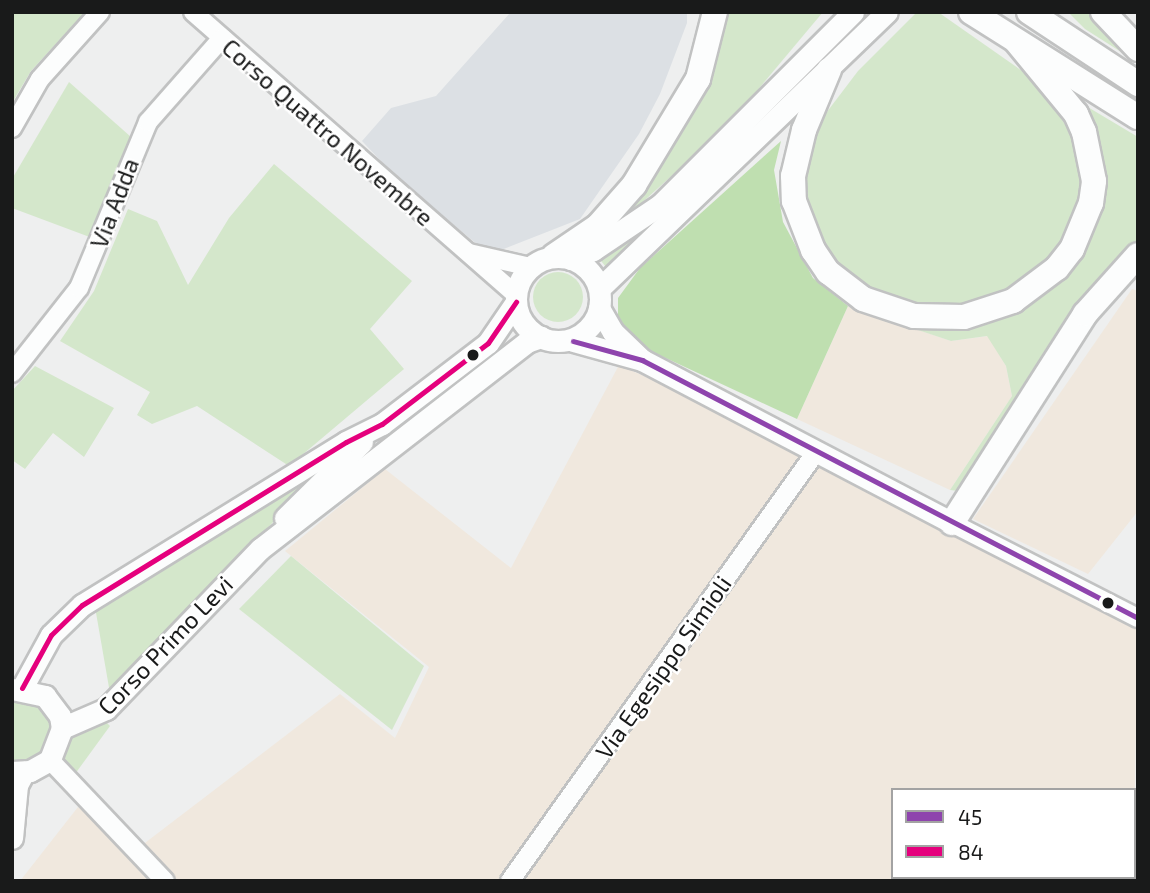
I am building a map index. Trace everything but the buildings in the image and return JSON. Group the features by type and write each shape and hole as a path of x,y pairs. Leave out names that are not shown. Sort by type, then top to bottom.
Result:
{"highway":[{"path":"563,257 598,226 634,185 698,79 716,12"},
{"path":"971,12 1138,117"},
{"path":"1029,12 1138,83"},
{"path":"1103,12 1138,49"},
{"path":"829,70 803,130 793,176 797,212 813,250 828,272 863,299 914,316 964,317 1013,301 1048,277 1072,249 1091,203 1092,168 1084,132 1076,114 1016,41"},
{"path":"953,523 1085,314 1138,255"}],"main road":[{"path":"12,838 16,782 50,760 62,728 60,716 46,696 17,688 51,635 82,605 346,442 382,424 488,343 516,298 530,267 593,250 660,205 853,12"},
{"path":"573,341 586,331 600,298 887,12"},
{"path":"563,257 589,269 614,332 642,360"},
{"path":"516,298 523,323 541,337 573,341 642,360 953,523"},
{"name":"Corso Primo Levi","path":"260,549 527,342 541,337"},
{"name":"Corso Primo Levi","path":"62,728 92,719 113,704 260,549 313,488 382,424"}],"street":[{"path":"12,128 40,79 100,12"},
{"name":"Corso Quattro Novembre","path":"193,12 516,298"},
{"name":"Via Adda","path":"12,373 79,288 148,122 222,38"},
{"name":"Corso Quattro Novembre","path":"462,251 530,267"},
{"name":"Via Egesippo Simioli","path":"510,881 816,452"},
{"path":"953,523 1138,618"},
{"path":"50,760 165,881"}],"shaded area":[{"path":"511,12 687,12 687,23 660,94 639,134 580,219 501,250 484,250 394,175 362,141 391,108 436,96"},
{"path":"1132,289 1138,291 1138,511 1088,574 973,519"},
{"path":"848,306 951,341 988,336 1006,366 1012,396 950,490 797,419"},
{"path":"619,365 816,452 1138,610 1135,788 891,788 891,879 1112,879 20,881 78,807 137,849 340,694 395,738 429,667 285,551 385,469 511,568"}],"green space":[{"path":"12,12 85,12 31,71 12,103"},
{"path":"722,12 823,12 730,123 624,219 622,214"},
{"path":"917,12 938,12 1035,80 1073,136 1080,164 1080,198 1072,227 1057,250 1034,274 996,296 959,307 921,307 884,297 851,278 828,253 807,211 804,185 817,125 858,71"},
{"path":"1068,12 1096,12 1129,57 1085,29"},
{"path":"69,82 131,137 95,239 12,208 12,179"},
{"path":"1081,103 1138,137 1138,245 958,491 950,490 1012,396 1006,366 987,336 951,341 918,330 923,326 959,326 1084,243"},
{"path":"781,141 774,170 783,222 813,278 848,306 797,419 642,347 618,324 618,298 640,268"},
{"path":"274,164 412,281 370,329 404,369 289,466 197,406 152,424 137,415 150,392 60,341 94,291 128,209 157,221 188,285 229,218"},
{"path":"697,185 606,267 597,256 635,235"},
{"path":"558,272 576,279 583,297 576,315 558,322 540,315 533,297 540,279"},
{"path":"35,366 114,408 84,457 53,433 25,469 12,460 12,391"},
{"path":"326,467 210,588 111,699 95,607"},
{"path":"291,556 424,666 392,730 239,609"},
{"path":"12,696 35,698 56,725 45,758 12,766"},
{"path":"105,721 110,726 75,774 60,761 70,735"}],"transit line":[{"name":"84","path":"22,688 51,635 82,605 346,442 382,424 488,343 516,302"},
{"name":"45","path":"573,341 642,360 1138,618"}]}
